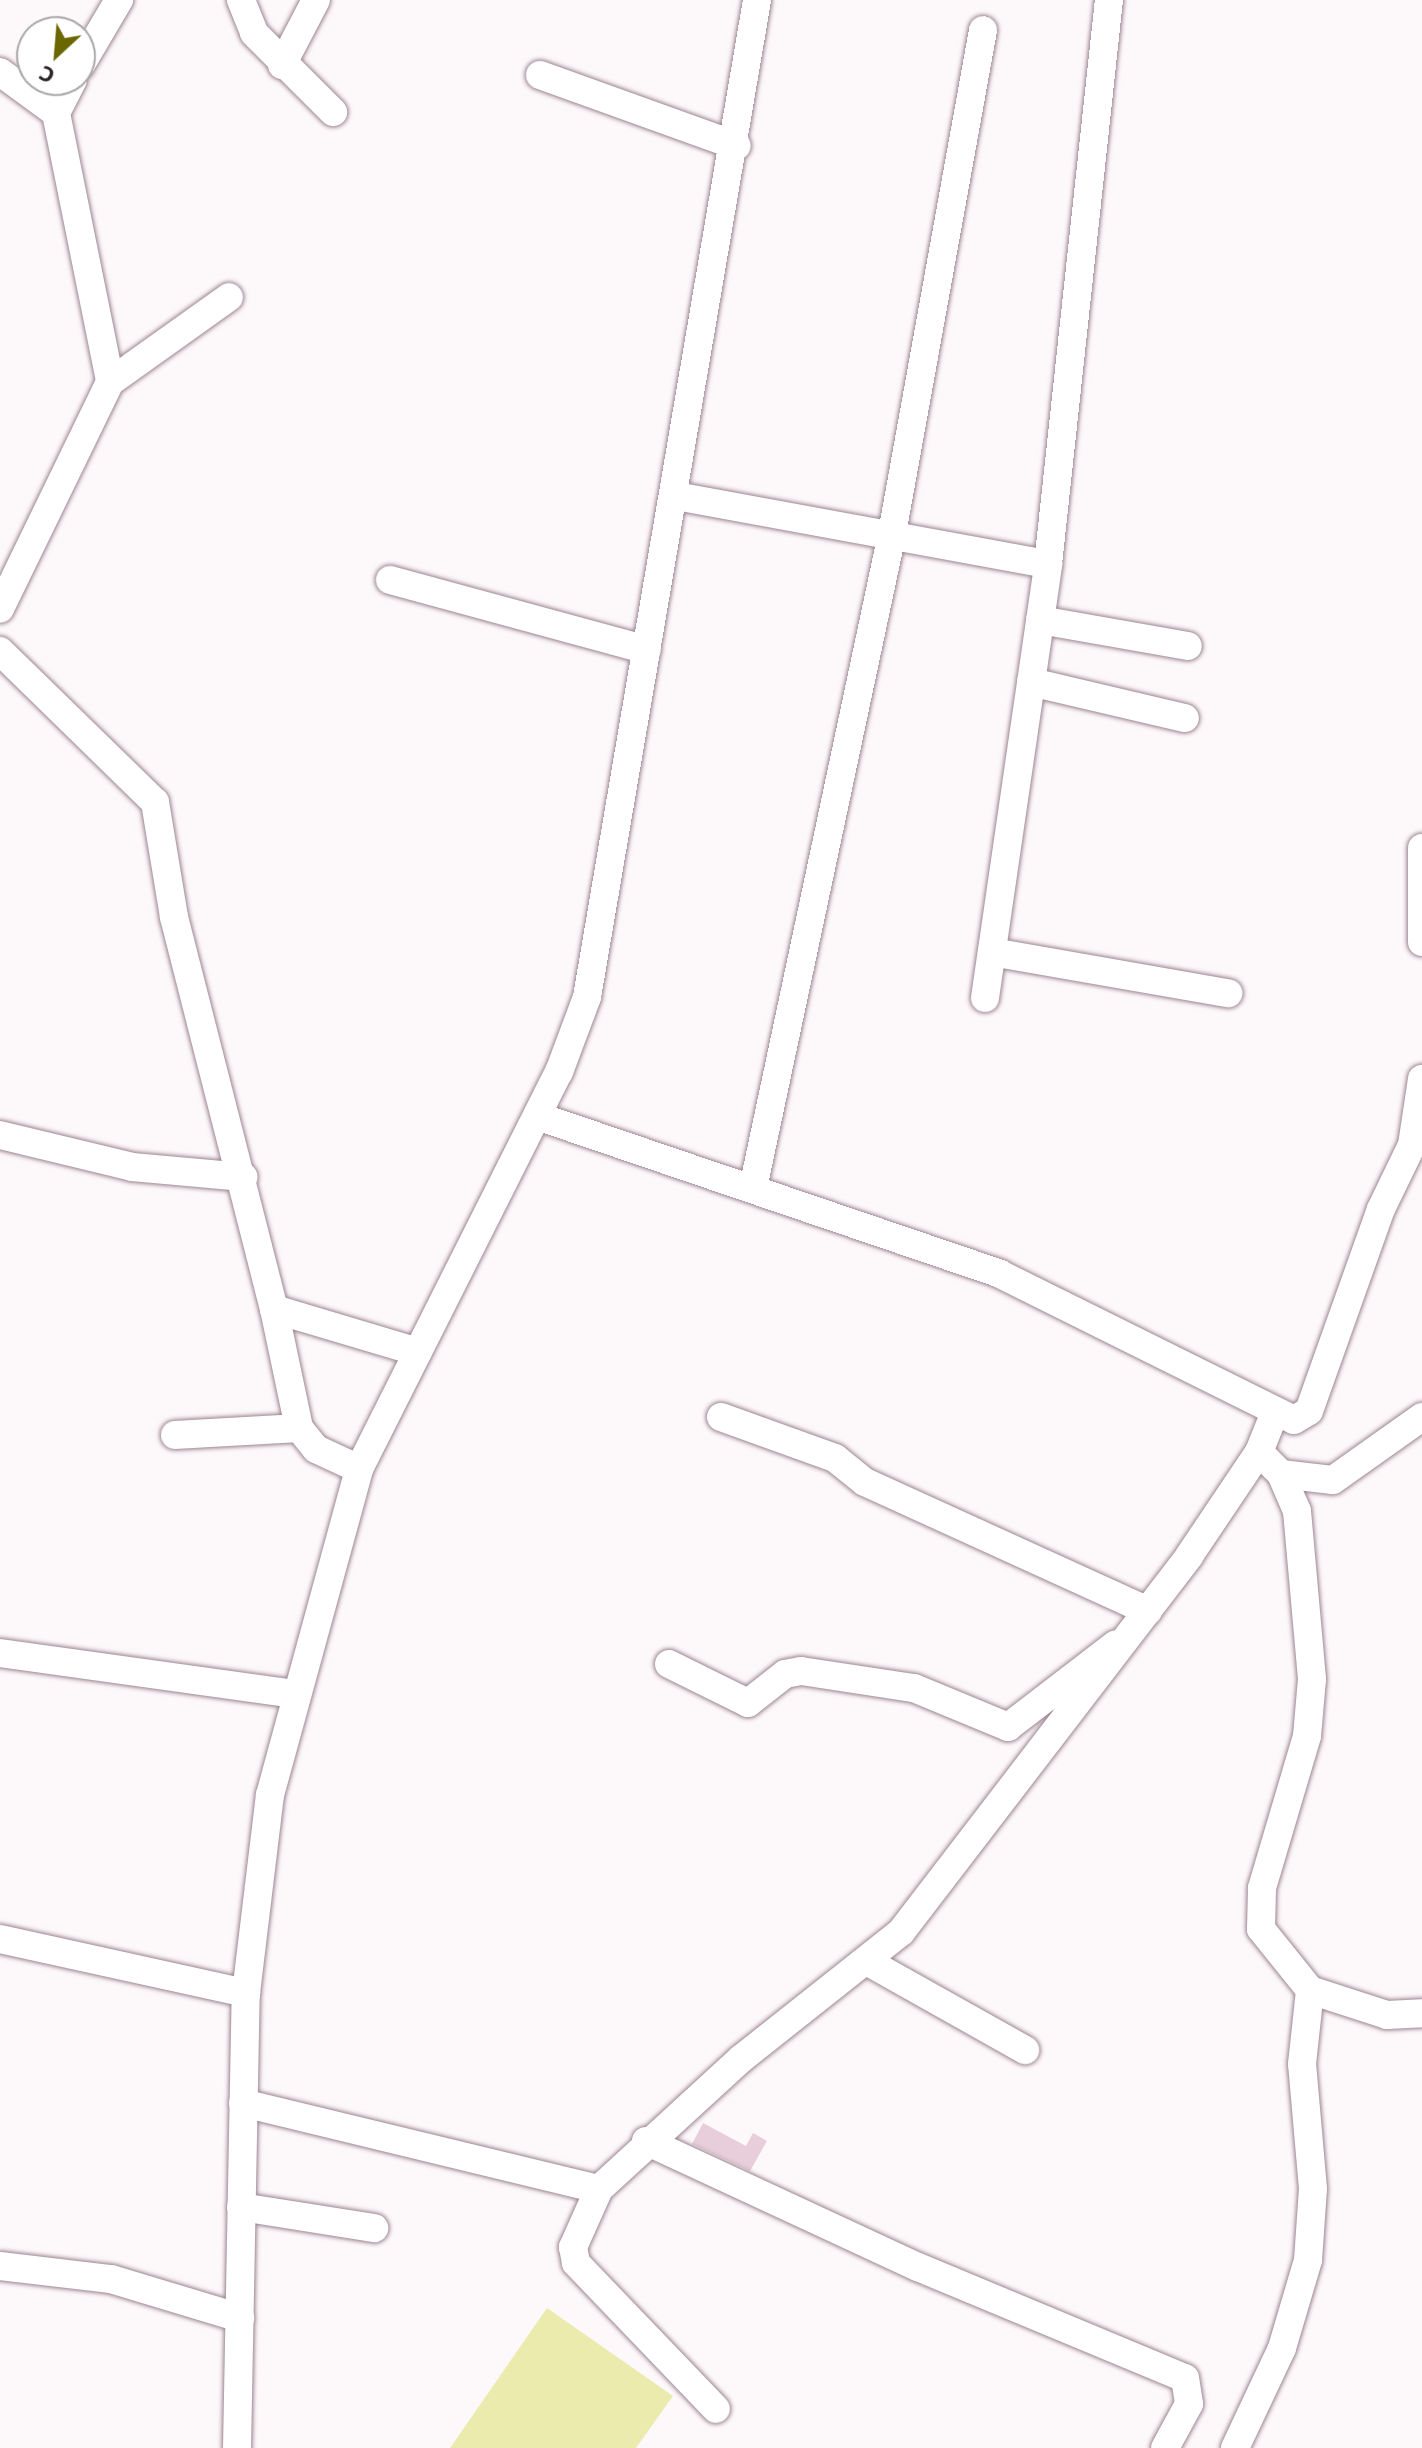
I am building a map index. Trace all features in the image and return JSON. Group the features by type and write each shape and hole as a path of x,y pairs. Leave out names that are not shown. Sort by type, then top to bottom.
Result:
{"street":[{"path":"96,39 119,0"},
{"path":"241,0 254,33 282,65 333,112"},
{"path":"282,65 316,0"},
{"path":"237,2448 246,1993 270,1795 359,1469 537,1116 587,997 737,146 757,0"},
{"path":"985,998 1048,564 1109,0"},
{"path":"753,1188 891,539 983,30"},
{"path":"0,72 56,113"},
{"path":"540,75 737,146"},
{"path":"65,96 56,113 110,382"},
{"path":"0,609 110,382 229,297"},
{"path":"676,496 891,539 1048,564"},
{"path":"390,580 647,650"},
{"path":"1040,620 1188,646"},
{"path":"0,651 155,802 174,917 244,1177 299,1428 316,1449 359,1469"},
{"path":"1031,682 1185,718"},
{"path":"1422,848 1422,942"},
{"path":"992,952 1228,993"},
{"path":"537,1116 1000,1274 1294,1420 1309,1411 1412,1145 1422,1079"},
{"path":"0,1135 132,1167 244,1177"},
{"path":"274,1309 418,1352"},
{"path":"716,2409 576,2263 573,2247 599,2189 646,2141 822,1993 870,1963 971,1847 1141,1622 1259,1452 1275,1412"},
{"path":"721,1417 835,1458 865,1482 1141,1622"},
{"path":"1281,1474 1333,1480 1422,1417"},
{"path":"175,1435 299,1428"},
{"path":"1259,1452 1281,1474 1297,1511 1312,1679 1307,1736 1259,1909 1261,1929 1310,1990 1387,2015 1422,2013"},
{"path":"669,1664 748,1703 785,1674 801,1671 914,1688 1008,1727 1141,1622"},
{"path":"0,1653 296,1694"},
{"path":"0,1939 246,1993"},
{"path":"870,1963 1025,2050"},
{"path":"1235,2448 1282,2348 1308,2260 1313,2189 1302,2064 1310,1990"},
{"path":"243,2103 599,2189"},
{"path":"646,2141 918,2267 1185,2378 1189,2404 1165,2448"},
{"path":"241,2207 374,2228"},
{"path":"0,2266 111,2279 240,2318"}],"shaded area":[{"path":"547,2308 673,2396 636,2448 450,2448"}],"building":[{"path":"703,2123 746,2146 753,2133 767,2141 750,2171 692,2144"}]}
